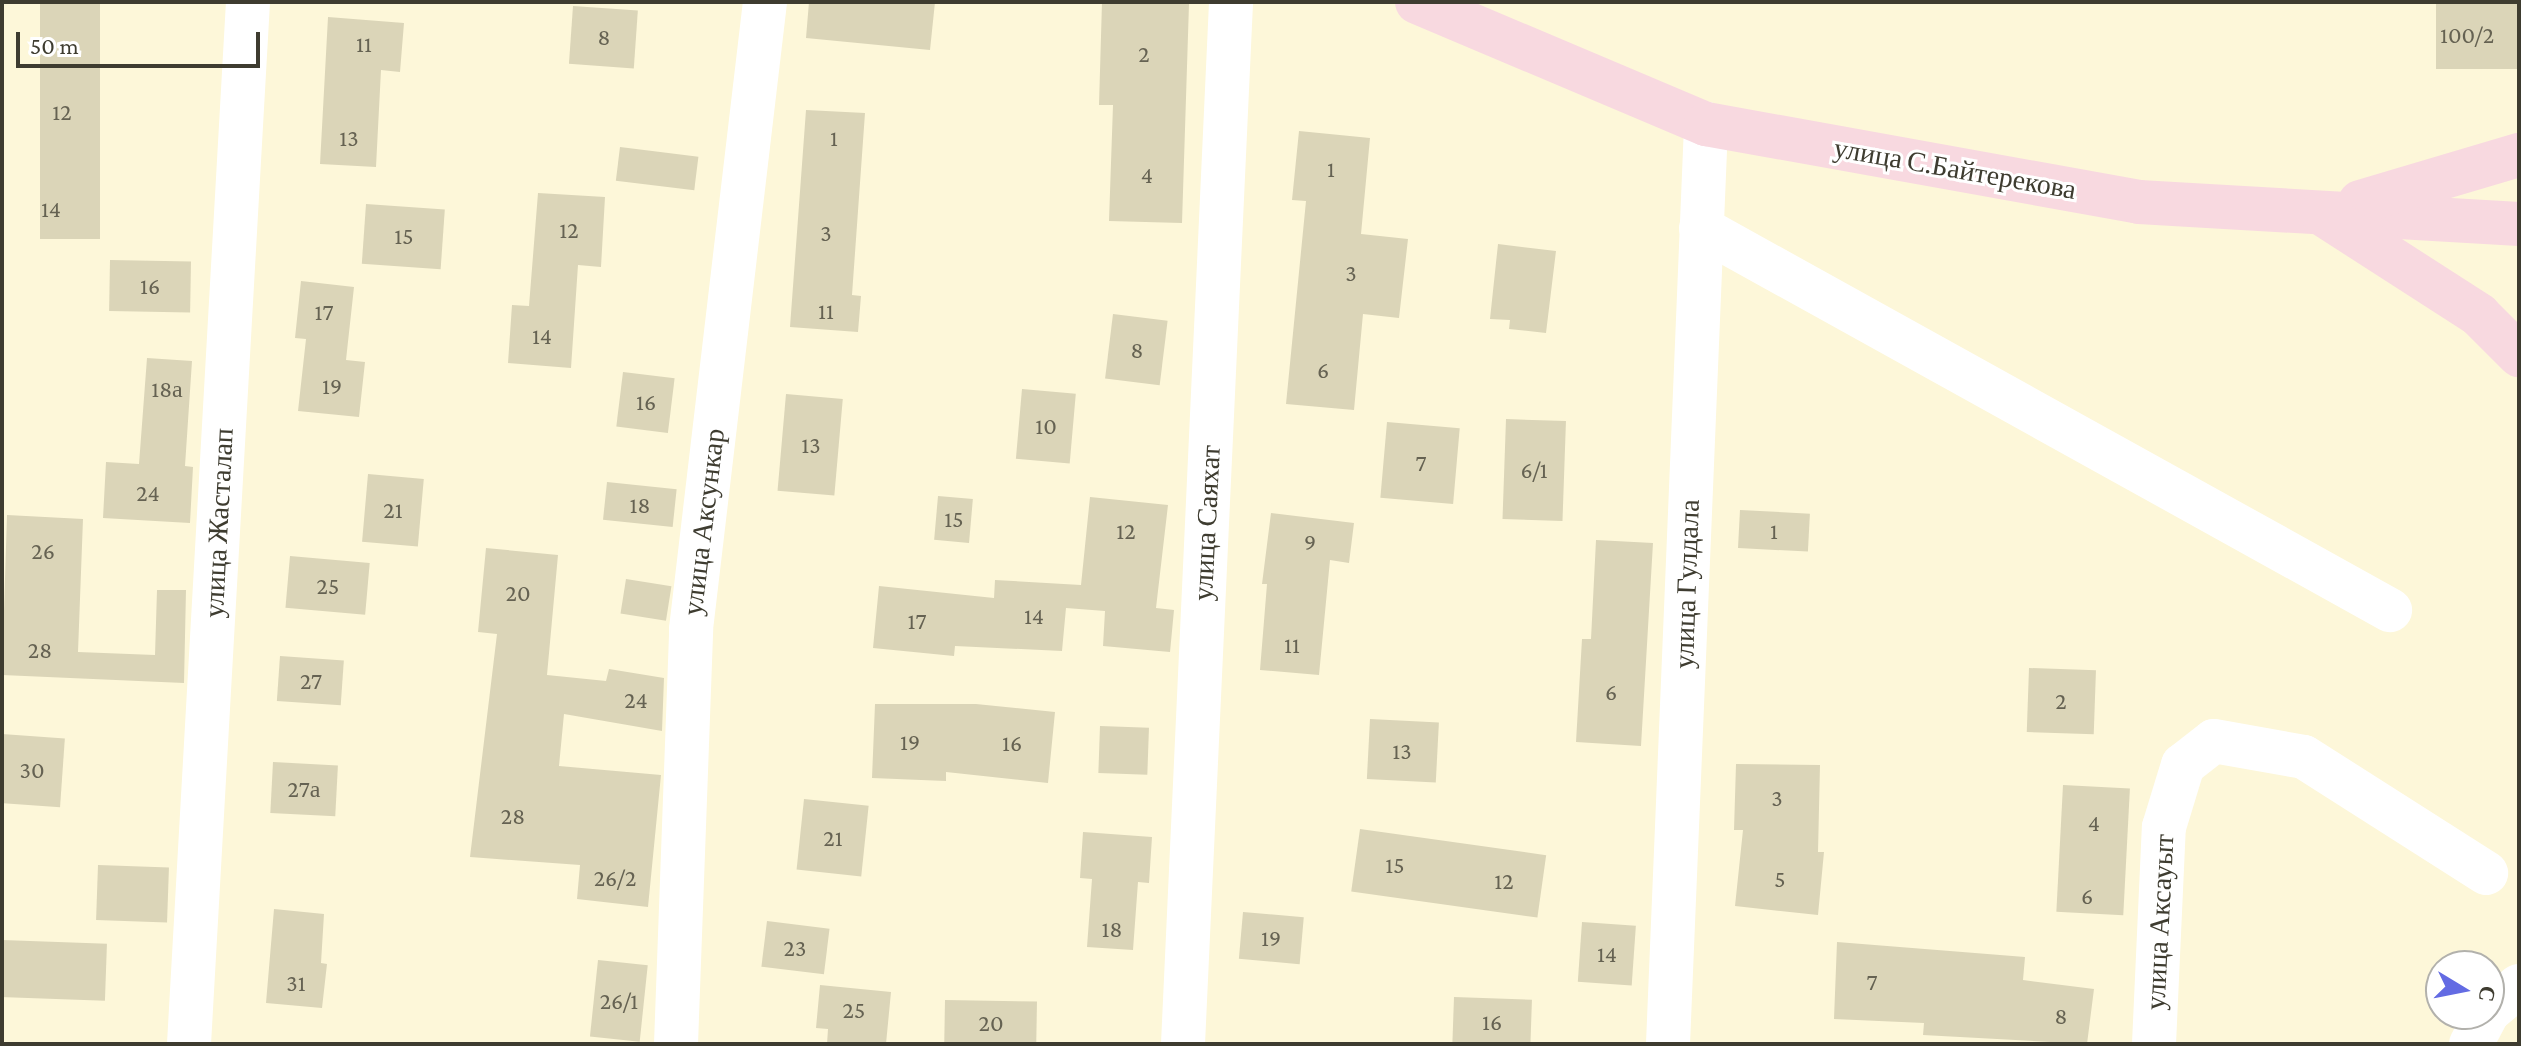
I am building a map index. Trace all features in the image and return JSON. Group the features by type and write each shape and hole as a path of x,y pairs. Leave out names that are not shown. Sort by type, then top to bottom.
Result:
{"main road":[{"name":"улица С.Байтерекова","path":"1417,2 1706,124 2139,202 2519,224"},
{"path":"2319,212 2450,179 2519,155"},
{"path":"2319,212 2479,315 2519,355"}],"street":[{"name":"улица Жасталап","path":"189,1044 248,2"},
{"name":"улица Аксункар","path":"676,1044 691,629 765,2"},
{"name":"улица Саяхат","path":"1183,1044 1231,2"},
{"name":"улица Гулдала","path":"1668,1044 1706,124"},
{"path":"1701,228 2390,610"},
{"name":"улица Аксауыт","path":"2154,1044 2164,827 2183,765 2214,741 2304,757 2486,873"}],"building":[{"path":"40,2 100,2 100,239 40,239"},
{"path":"809,2 935,2 930,50 806,38"},
{"path":"1102,2 1189,4 1182,223 1109,221 1113,105 1099,105"},
{"path":"2436,2 2519,2 2519,69 2436,69"},
{"path":"573,6 638,11 634,68 569,64"},
{"path":"328,17 404,23 400,72 381,70 376,167 320,164"},
{"path":"806,110 865,113 852,295 861,296 858,332 790,327"},
{"path":"1299,131 1370,138 1361,234 1408,239 1399,318 1363,314 1354,410 1286,404 1306,201 1292,200"},
{"path":"620,147 698,157 694,190 616,181"},
{"path":"538,193 605,197 601,267 578,265 571,368 508,363 512,305 529,306"},
{"path":"366,204 445,210 441,269 362,264"},
{"path":"1498,244 1556,251 1546,333 1509,329 1510,320 1490,319"},
{"path":"110,260 191,261 190,312 109,311"},
{"path":"301,281 354,287 346,360 365,362 359,417 298,411 306,339 295,338"},
{"path":"1113,314 1168,321 1160,385 1105,379"},
{"path":"147,358 192,361 185,466 193,467 190,523 103,518 106,462 139,464"},
{"path":"623,372 675,378 668,433 616,427"},
{"path":"1022,389 1076,394 1070,463 1016,459"},
{"path":"786,394 843,399 834,496 778,491"},
{"path":"1506,419 1566,421 1562,521 1503,519"},
{"path":"1387,422 1460,428 1453,504 1380,498"},
{"path":"368,474 424,479 418,547 362,542"},
{"path":"607,482 677,489 673,527 603,520"},
{"path":"938,496 973,499 969,543 934,540"},
{"path":"1090,497 1168,505 1156,608 1174,610 1170,652 1103,646 1105,611 1066,608 1062,651 955,646 954,656 873,648 879,586 994,598 995,580 1081,585"},
{"path":"1740,510 1810,514 1808,552 1738,548"},
{"path":"1271,513 1354,523 1349,563 1330,560 1319,675 1260,670 1267,584 1262,584"},
{"path":"7,515 83,519 78,652 155,655 157,590 186,590 184,683 2,675"},
{"path":"1596,540 1653,543 1641,746 1576,742 1582,639 1591,639"},
{"path":"486,548 558,555 547,675 606,681 609,669 664,678 662,731 564,714 559,766 661,775 648,907 577,899 580,865 470,857 497,634 478,632"},
{"path":"290,556 370,563 365,615 285,608"},
{"path":"626,579 671,586 666,621 621,614"},
{"path":"280,656 344,660 341,705 277,701"},
{"path":"2029,668 2096,670 2094,734 2027,732"},
{"path":"875,704 976,704 1055,712 1048,783 946,772 946,781 872,778"},
{"path":"1370,719 1439,723 1436,783 1367,779"},
{"path":"1100,726 1149,728 1147,775 1098,773"},
{"path":"2,734 65,738 60,807 2,803"},
{"path":"273,762 338,765 335,816 270,813"},
{"path":"1736,764 1820,765 1818,852 1824,852 1818,915 1735,906 1743,830 1734,830"},
{"path":"2063,785 2130,789 2123,915 2056,912"},
{"path":"804,799 869,806 861,876 797,870"},
{"path":"1360,829 1546,855 1537,918 1351,891"},
{"path":"1083,832 1152,837 1149,883 1138,882 1133,950 1087,947 1092,879 1080,878"},
{"path":"98,865 169,867 167,922 96,920"},
{"path":"274,909 324,914 321,963 327,964 322,1008 266,1003"},
{"path":"1243,912 1304,917 1300,964 1239,959"},
{"path":"767,921 830,929 824,974 761,967"},
{"path":"1582,922 1636,926 1632,986 1578,982"},
{"path":"2,940 107,944 105,1001 2,997"},
{"path":"1837,942 2025,957 2023,980 2094,989 2087,1044 1923,1035 1924,1023 1834,1019"},
{"path":"598,960 648,965 640,1042 590,1037"},
{"path":"820,985 891,992 886,1044 827,1044 828,1029 816,1028"},
{"path":"1454,997 1532,1000 1530,1044 1452,1044"},
{"path":"945,1000 1037,1002 1036,1044 944,1044"}]}
